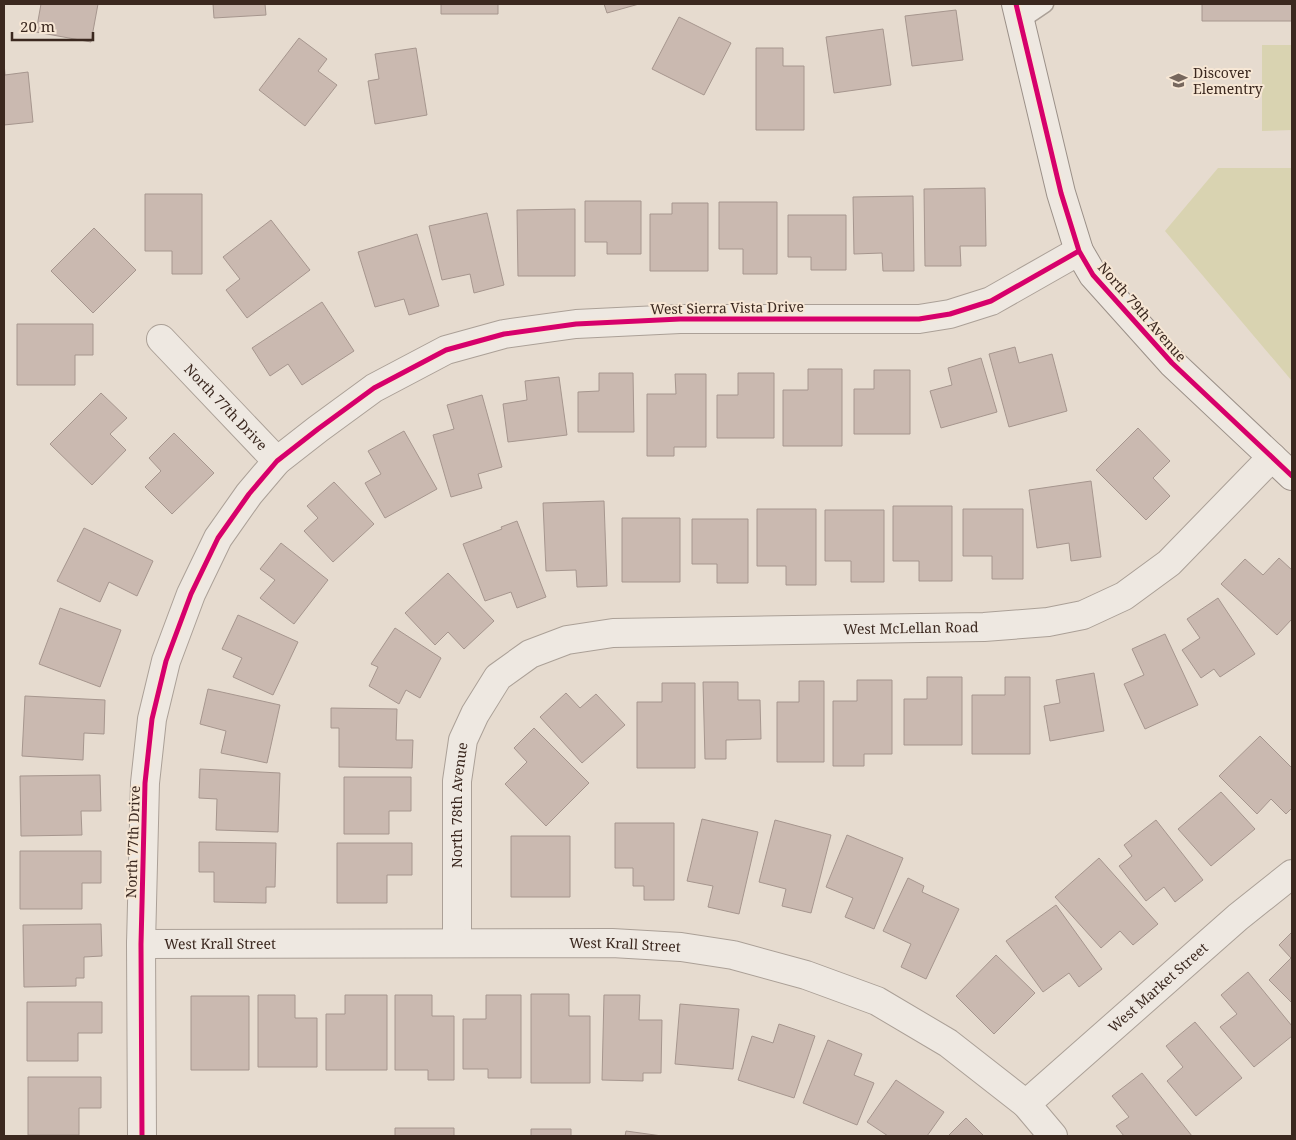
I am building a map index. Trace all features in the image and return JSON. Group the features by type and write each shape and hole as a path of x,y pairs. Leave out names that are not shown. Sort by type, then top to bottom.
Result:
{"street":[{"name":"North 79th Avenue","path":"1018,12 1061,193 1079,252 1093,275 1172,363 1292,476"},
{"name":"West Sierra Vista Drive","path":"277,461 374,388 446,350 504,334 576,324 680,319 919,319 950,314 991,301 1079,252"},
{"name":"North 77th Drive","path":"142,1136 141,944 145,783 152,719 166,661 191,594 218,538 277,461 161,339"},
{"name":"West McLellan Road","path":"498,677 530,654 567,640 613,633 984,627 1048,622 1083,615 1124,596 1169,563 1272,457"},
{"name":"North 78th Avenue","path":"457,943 457,781 463,740 475,714 498,677"},
{"name":"West Market Street","path":"1026,1104 1231,924 1292,874"},
{"name":"West Krall Street","path":"141,944 612,943 681,947 733,955 806,975 877,1001 948,1042 1026,1104 1053,1136"}],"lane":[{"path":"1018,12 1045,4"}],"shaded area":[{"path":"1262,45 1292,45 1292,130 1262,131"},
{"path":"1218,168 1292,168 1292,381 1165,231"}],"building":[{"path":"41,4 98,4 91,42 36,32"},
{"path":"213,4 265,4 266,15 214,18"},
{"path":"441,4 498,4 498,14 441,14"},
{"path":"604,4 639,4 607,13"},
{"path":"1202,4 1292,4 1292,21 1202,21"},
{"path":"956,10 963,60 912,66 905,16"},
{"path":"679,17 731,43 704,95 652,69"},
{"path":"883,29 891,85 834,93 826,37"},
{"path":"299,38 327,59 318,71 337,85 305,126 259,90"},
{"path":"416,48 427,115 375,124 368,81 379,79 375,54"},
{"path":"756,48 783,48 783,66 804,66 804,130 756,130"},
{"path":"4,62 5,75 28,72 33,122 4,125"},
{"path":"985,188 986,246 960,246 961,266 925,266 924,189"},
{"path":"145,194 202,194 202,274 172,274 172,251 145,251"},
{"path":"913,196 914,271 883,271 882,253 854,254 853,197"},
{"path":"585,201 641,201 641,254 607,254 607,242 585,242"},
{"path":"719,202 777,202 777,274 743,274 743,249 719,249"},
{"path":"672,203 708,203 708,271 650,271 650,214 672,214"},
{"path":"575,209 575,276 518,276 517,210"},
{"path":"487,213 504,285 474,293 470,274 442,280 429,226"},
{"path":"788,215 846,215 846,270 811,270 811,257 788,257"},
{"path":"271,220 310,270 247,318 226,290 240,279 223,257"},
{"path":"94,228 136,270 93,313 51,271"},
{"path":"417,234 439,306 409,315 404,299 375,307 358,252"},
{"path":"322,302 354,351 302,385 288,364 270,376 252,348"},
{"path":"17,324 93,324 93,355 75,355 75,385 17,385"},
{"path":"1015,347 1019,363 1052,354 1067,411 1009,427 989,354"},
{"path":"981,358 997,412 941,428 930,391 952,385 948,368"},
{"path":"808,369 842,369 842,446 783,446 783,390 808,390"},
{"path":"874,370 910,370 910,434 854,434 854,389 874,389"},
{"path":"599,373 633,373 634,432 578,432 578,392 599,391"},
{"path":"738,373 774,373 774,438 717,438 717,395 738,395"},
{"path":"675,374 706,374 706,447 674,447 674,456 647,456 647,394 676,394"},
{"path":"559,377 567,435 508,442 503,404 527,400 525,381"},
{"path":"101,393 127,418 110,434 126,450 92,485 50,444"},
{"path":"482,395 502,467 478,474 482,488 451,497 433,435 454,429 447,405"},
{"path":"1138,428 1170,461 1153,478 1170,496 1146,520 1096,470"},
{"path":"404,431 437,489 385,518 365,483 381,474 368,451"},
{"path":"174,433 214,473 172,514 145,487 161,471 149,458"},
{"path":"1091,481 1101,557 1071,561 1069,543 1037,548 1029,490"},
{"path":"334,482 374,524 333,562 304,531 318,518 307,506"},
{"path":"604,501 607,586 577,587 576,570 546,571 543,503"},
{"path":"893,506 952,506 952,581 919,581 919,561 893,561"},
{"path":"757,509 816,509 816,585 786,585 786,566 757,566"},
{"path":"963,509 1023,509 1023,579 992,579 992,556 963,556"},
{"path":"825,510 884,510 884,582 851,582 851,561 825,561"},
{"path":"622,518 680,518 680,582 622,582"},
{"path":"692,519 748,519 748,583 717,583 717,564 692,564"},
{"path":"517,521 546,597 517,608 511,592 485,601 463,544"},
{"path":"84,528 153,561 137,596 109,582 100,602 57,581"},
{"path":"281,543 328,580 294,624 260,598 275,580 260,569"},
{"path":"1279,558 1292,570 1292,619 1277,635 1221,584 1245,559 1263,575"},
{"path":"448,573 494,621 464,649 448,632 435,645 405,613"},
{"path":"1218,598 1255,654 1220,677 1214,669 1201,678 1182,650 1200,638 1187,619"},
{"path":"60,608 121,630 100,687 39,664"},
{"path":"238,615 298,642 273,695 233,677 242,658 222,649"},
{"path":"395,628 441,658 420,698 406,690 399,704 369,686 378,667 371,664"},
{"path":"1165,634 1198,705 1145,729 1124,684 1144,675 1132,649"},
{"path":"1094,673 1104,731 1050,741 1044,706 1060,703 1056,680"},
{"path":"927,677 962,677 962,745 904,745 904,699 927,699"},
{"path":"1005,677 1030,677 1030,754 972,754 972,695 1005,695"},
{"path":"857,680 892,680 892,754 864,754 864,766 833,766 833,701 857,701"},
{"path":"799,681 824,681 824,762 777,762 777,702 799,702"},
{"path":"703,682 738,682 738,700 760,700 761,739 726,740 726,759 705,759"},
{"path":"662,683 695,683 695,768 637,768 637,702 662,702"},
{"path":"208,689 280,705 267,763 221,753 226,731 200,724"},
{"path":"566,693 580,708 596,694 625,725 582,763 540,717"},
{"path":"25,696 105,700 104,734 84,733 83,760 22,756"},
{"path":"331,708 397,709 396,740 413,740 412,768 339,767 339,728 331,728"},
{"path":"534,728 589,783 546,826 505,784 527,762 514,748"},
{"path":"1260,736 1292,768 1292,808 1286,814 1271,799 1257,814 1219,776"},
{"path":"200,769 280,773 278,832 216,830 217,799 199,798"},
{"path":"100,775 101,811 81,811 82,835 21,836 20,776"},
{"path":"344,777 411,777 411,811 389,811 389,834 344,834"},
{"path":"1221,792 1255,829 1211,866 1178,829"},
{"path":"702,819 758,832 739,914 708,907 713,886 687,881"},
{"path":"775,820 831,835 811,913 782,906 786,889 759,882"},
{"path":"1156,820 1203,880 1175,902 1164,887 1146,901 1119,866 1132,856 1124,845"},
{"path":"615,823 674,823 674,900 644,900 644,886 633,886 633,868 615,868"},
{"path":"847,835 903,858 874,929 845,917 853,898 826,887"},
{"path":"511,836 570,836 570,897 511,897"},
{"path":"199,842 276,843 275,887 266,887 266,903 214,902 214,872 199,872"},
{"path":"337,843 412,843 412,875 387,875 387,903 337,903"},
{"path":"20,851 101,851 101,883 82,883 82,909 20,909"},
{"path":"1099,858 1158,924 1133,945 1120,931 1101,948 1055,897"},
{"path":"908,878 924,886 922,892 959,909 926,979 901,967 911,944 883,931"},
{"path":"1056,905 1102,969 1079,987 1069,973 1043,992 1006,941"},
{"path":"101,924 102,956 84,957 84,978 76,978 76,986 24,987 23,925"},
{"path":"1292,932 1292,1003 1269,980 1291,958 1279,945"},
{"path":"996,955 1035,993 994,1034 956,996"},
{"path":"1248,972 1292,1026 1292,1036 1254,1067 1220,1027 1237,1014 1221,995"},
{"path":"531,994 569,994 569,1016 590,1016 590,1083 531,1083"},
{"path":"258,995 295,995 295,1018 317,1018 317,1067 258,1067"},
{"path":"345,995 387,995 387,1070 326,1070 326,1014 345,1014"},
{"path":"395,995 432,995 432,1016 454,1016 454,1080 428,1080 428,1070 395,1070"},
{"path":"486,995 521,995 521,1078 488,1078 488,1069 463,1069 463,1019 486,1019"},
{"path":"604,995 640,995 639,1020 662,1020 661,1073 643,1073 643,1081 602,1080"},
{"path":"191,996 249,996 249,1070 191,1070"},
{"path":"27,1002 102,1002 102,1033 78,1033 78,1061 27,1061"},
{"path":"680,1004 739,1009 733,1069 675,1064"},
{"path":"1195,1022 1242,1078 1196,1116 1167,1081 1183,1067 1166,1046"},
{"path":"779,1024 815,1036 794,1098 738,1080 752,1036 773,1043"},
{"path":"828,1040 862,1054 854,1075 874,1083 857,1125 803,1103"},
{"path":"1142,1073 1192,1136 1124,1136 1116,1126 1129,1117 1112,1096"},
{"path":"28,1077 101,1077 101,1108 79,1108 79,1135 28,1135"},
{"path":"896,1080 944,1112 927,1136 888,1136 867,1122"},
{"path":"966,1118 984,1136 948,1136"},
{"path":"395,1128 454,1128 454,1136 395,1136"},
{"path":"531,1129 571,1129 571,1136 531,1136"},
{"path":"626,1131 662,1136 625,1136"}],"cycle path":[{"path":"1016,4 1061,193 1079,251 1093,275 1172,363 1292,476"},
{"path":"142,1136 141,944 145,783 152,719 166,661 191,594 218,538 249,494 277,461 374,388 446,350 504,334 576,324 680,319 919,319 950,314 991,301 1079,251"}],"place":[{"name":"Discover Elementry","path":"1179,81"}]}
